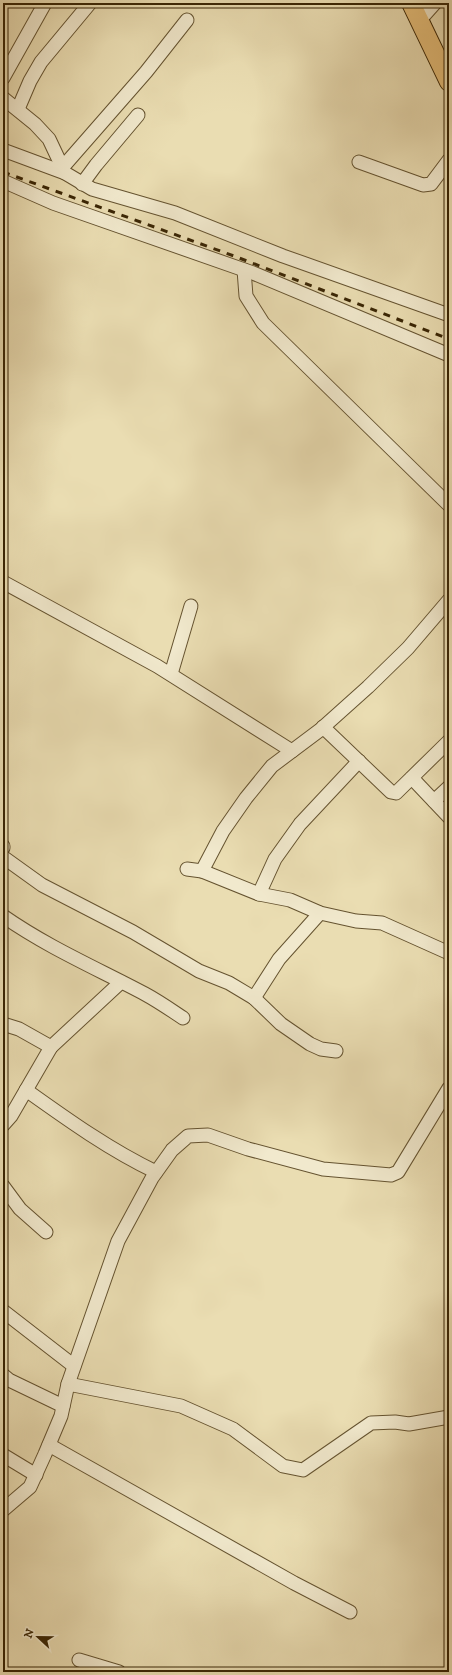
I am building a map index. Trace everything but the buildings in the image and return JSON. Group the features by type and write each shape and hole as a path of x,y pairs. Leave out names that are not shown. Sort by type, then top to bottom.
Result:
{"highway":[{"path":"411,3 449,82"}],"street":[{"path":"3,78 45,3"},
{"path":"18,109 30,81 41,62 90,3"},
{"path":"420,21 435,3"},
{"path":"64,171 187,20"},
{"path":"3,98 18,109 49,139 64,171"},
{"path":"82,184 138,115"},
{"path":"3,150 64,171 82,184 108,194 175,213 283,256 449,315"},
{"path":"359,162 423,186 431,184 449,160"},
{"path":"3,181 53,203 244,270 449,355"},
{"path":"244,270 246,296 263,323 449,505"},
{"path":"3,582 170,674 292,751"},
{"path":"202,871 223,831 246,798 272,766 323,727 408,648 449,600"},
{"path":"170,674 191,606"},
{"path":"323,727 391,792 396,793 449,741"},
{"path":"259,894 275,859 300,824 359,761"},
{"path":"412,778 449,817"},
{"path":"434,801 449,787"},
{"path":"3,857 42,885 133,932 199,971 229,982 254,998 281,1024 310,1044 321,1049 336,1051"},
{"path":"187,869 202,871 259,894 290,900 320,913 356,921 382,923 449,953"},
{"path":"254,998 279,959 320,913"},
{"path":"3,916 28,933 146,995 184,1018"},
{"path":"3,1125 11,1116 51,1047 121,982"},
{"path":"3,1024 18,1029 51,1047"},
{"path":"3,1510 30,1487 36,1475 63,1406 74,1366 118,1241 156,1172 172,1150 188,1136 208,1135 248,1149 323,1169 391,1175 398,1172 449,1088"},
{"path":"26,1090 90,1135 131,1160 156,1172"},
{"path":"3,1186 20,1209 46,1232"},
{"path":"3,1311 74,1366"},
{"path":"3,1375 9,1380 63,1406"},
{"path":"68,1384 181,1406 233,1429 283,1466 303,1470 370,1423 395,1422 410,1424 449,1417"},
{"path":"49,1445 294,1583 350,1612"},
{"path":"3,1455 36,1475"},
{"path":"79,1660 119,1672"}],"railway":[{"path":"3,172 234,256 449,339"}]}
